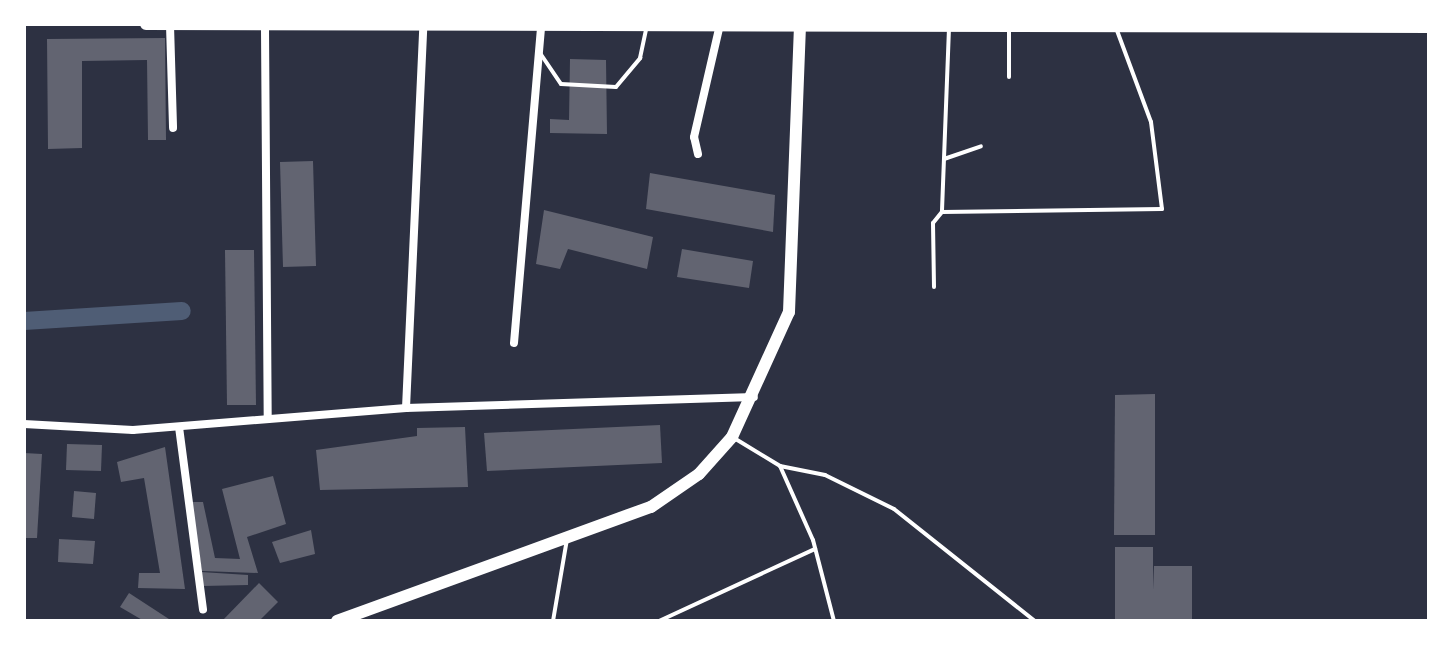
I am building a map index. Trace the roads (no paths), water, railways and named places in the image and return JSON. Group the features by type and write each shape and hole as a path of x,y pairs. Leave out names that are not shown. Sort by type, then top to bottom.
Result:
{"main road":[{"path":"146,24 265,29 310,26 423,29 1429,27"},
{"path":"337,621 568,533 651,507 699,474 732,437 755,397 789,312 800,29"}],"street":[{"path":"170,25 173,128"},
{"path":"265,29 268,419"},
{"path":"406,408 423,29"},
{"path":"514,343 541,29"},
{"path":"698,154 694,137 719,29"},
{"path":"24,424 179,427 406,408 755,397"},
{"path":"179,427 203,609"}],"lane":[{"path":"934,287 933,223 942,212 949,28"},
{"path":"1009,28 1009,77"},
{"path":"942,212 1162,209 1151,122 1116,28"},
{"path":"539,51 561,84 616,87 640,58 646,29"},
{"path":"944,159 981,146"},
{"path":"732,437 780,466 825,475 894,509 1035,621"},
{"path":"780,466 815,549 834,621"},
{"path":"553,621 568,533"},
{"path":"659,621 815,549"}],"waterway":[{"path":"24,321 182,311"}]}
